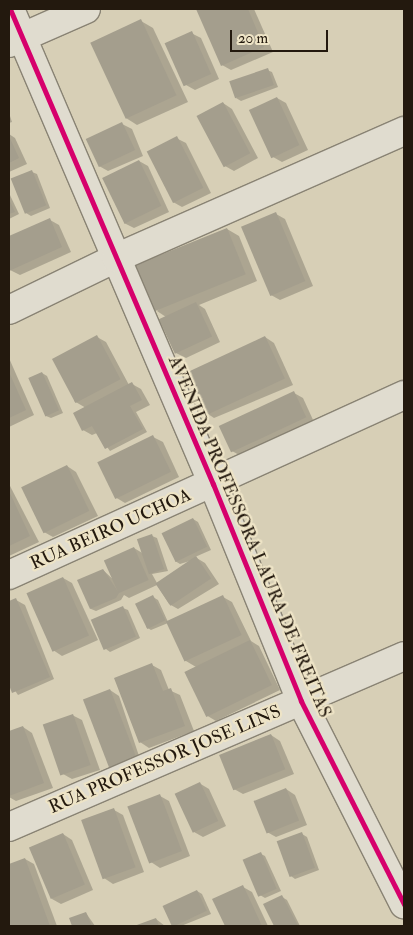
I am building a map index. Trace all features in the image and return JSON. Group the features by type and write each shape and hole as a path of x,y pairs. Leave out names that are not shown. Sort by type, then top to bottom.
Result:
{"street":[{"name":"AVENIDA PROFESSORA LAURA DE FREITAS","path":"10,9 16,40 116,258 213,484 301,701 404,904"},
{"path":"16,40 86,9"},
{"path":"9,310 116,258 404,130"},
{"name":"RUA BEIRO UCHOA","path":"9,576 404,395"},
{"name":"RUA PROFESSOR JOSE LINS","path":"9,827 404,656"}],"building":[{"path":"196,9 248,9 264,47 221,66"},
{"path":"141,19 176,95 126,119 90,43"},
{"path":"192,31 211,74 184,86 165,43"},
{"path":"268,68 274,85 235,98 229,81"},
{"path":"277,97 299,145 271,158 249,110"},
{"path":"223,102 250,153 224,167 197,116"},
{"path":"122,122 135,150 99,167 86,139"},
{"path":"9,136 19,158 9,163"},
{"path":"177,136 203,188 173,203 147,151"},
{"path":"139,160 161,206 125,224 102,178"},
{"path":"32,170 46,205 25,214 11,179"},
{"path":"9,199 15,212 9,214"},
{"path":"276,212 305,281 270,296 241,227"},
{"path":"50,218 62,247 9,271 9,236"},
{"path":"227,228 246,274 154,311 135,265"},
{"path":"196,302 212,336 175,354 159,319"},
{"path":"97,335 120,379 75,403 52,359"},
{"path":"265,336 285,379 206,415 186,373"},
{"path":"9,372 26,410 9,418"},
{"path":"42,372 59,410 45,416 28,378"},
{"path":"132,382 142,400 130,406 143,429 105,449 92,426 82,431 73,413"},
{"path":"294,391 306,417 231,452 219,426"},
{"path":"153,435 171,472 115,499 97,462"},
{"path":"67,465 89,511 44,533 21,487"},
{"path":"9,491 30,536 9,546"},
{"path":"193,518 207,547 176,562 162,533"},
{"path":"152,534 164,569 149,574 137,539"},
{"path":"134,547 149,580 118,593 104,560"},
{"path":"196,556 211,578 170,606 155,583"},
{"path":"103,569 119,593 116,598 90,609 77,580"},
{"path":"63,577 89,635 52,652 26,593"},
{"path":"153,595 165,620 147,629 135,604"},
{"path":"223,595 242,635 184,662 166,622"},
{"path":"16,598 50,677 12,693 9,685 9,601"},
{"path":"123,606 136,636 104,650 91,620"},
{"path":"250,640 272,685 206,717 184,672"},
{"path":"152,663 163,691 171,688 185,726 139,743 114,678"},
{"path":"110,689 137,759 110,769 83,699"},
{"path":"73,714 91,765 60,775 43,724"},
{"path":"23,726 44,783 9,796 9,731"},
{"path":"271,734 285,769 233,790 219,755"},
{"path":"200,782 218,821 193,833 175,794"},
{"path":"286,788 299,820 267,834 254,801"},
{"path":"160,794 182,851 149,863 127,807"},
{"path":"114,808 136,867 103,879 81,820"},
{"path":"302,832 315,868 290,877 277,841"},
{"path":"63,833 85,885 51,899 29,847"},
{"path":"261,852 277,889 258,897 243,860"},
{"path":"25,858 50,926 9,926 9,864"},
{"path":"243,885 262,926 225,926 212,899"},
{"path":"197,890 207,911 172,926 163,906"},
{"path":"282,895 298,926 274,926 263,904"},
{"path":"86,912 92,926 72,926 69,918"},
{"path":"156,918 159,926 134,926"}],"cycle path":[{"path":"10,9 213,484 301,701 404,904"}]}
